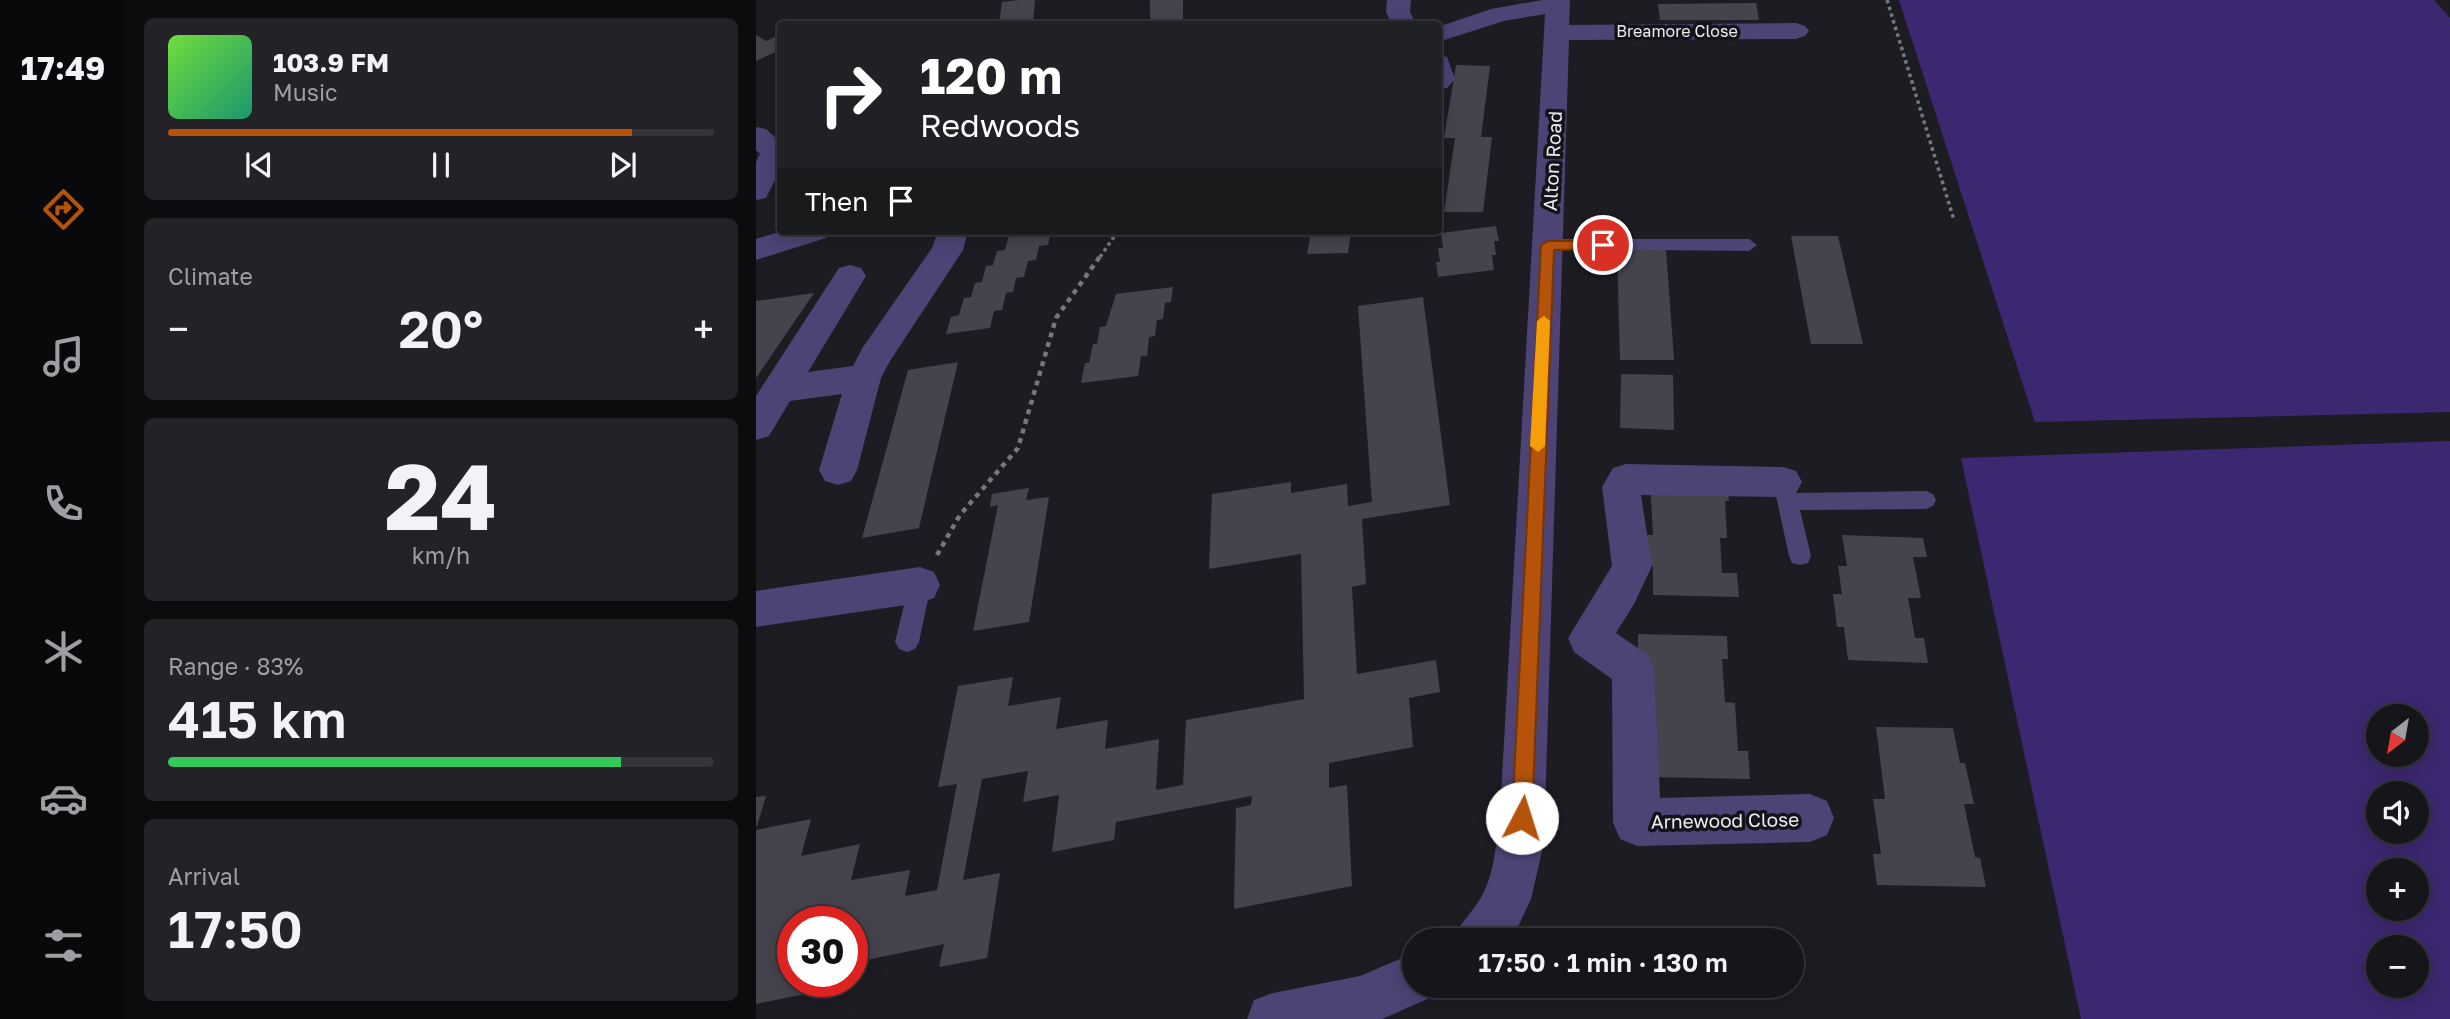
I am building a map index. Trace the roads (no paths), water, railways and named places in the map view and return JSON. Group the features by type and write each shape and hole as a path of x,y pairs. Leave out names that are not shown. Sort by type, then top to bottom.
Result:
{"street":[{"path":"1399,0 1398,12 1402,21"},
{"name":"Breamore Close","path":"1442,34 1500,14 1558,13 1796,31"},
{"name":"Alton Road","path":"1490,928 1513,887 1525,795 1529,637 1558,13"},
{"path":"756,135 775,152 756,191"},
{"path":"756,250 803,235"},
{"path":"838,470 864,378 875,356 947,250 952,235"},
{"path":"756,426 850,276"},
{"path":"779,389 864,378"},
{"path":"1529,637 1589,638 1620,591 1632,566 1620,487 1626,479 1786,492"},
{"path":"756,609 919,585"},
{"name":"Arnewood Close","path":"1589,638 1633,669 1637,822 1810,818"},
{"path":"1273,1019 1360,1002 1402,984"}],"lane":[{"path":"1548,245 1749,245"},
{"path":"1800,556 1786,492 1926,500"},
{"path":"907,642 919,585"}]}
